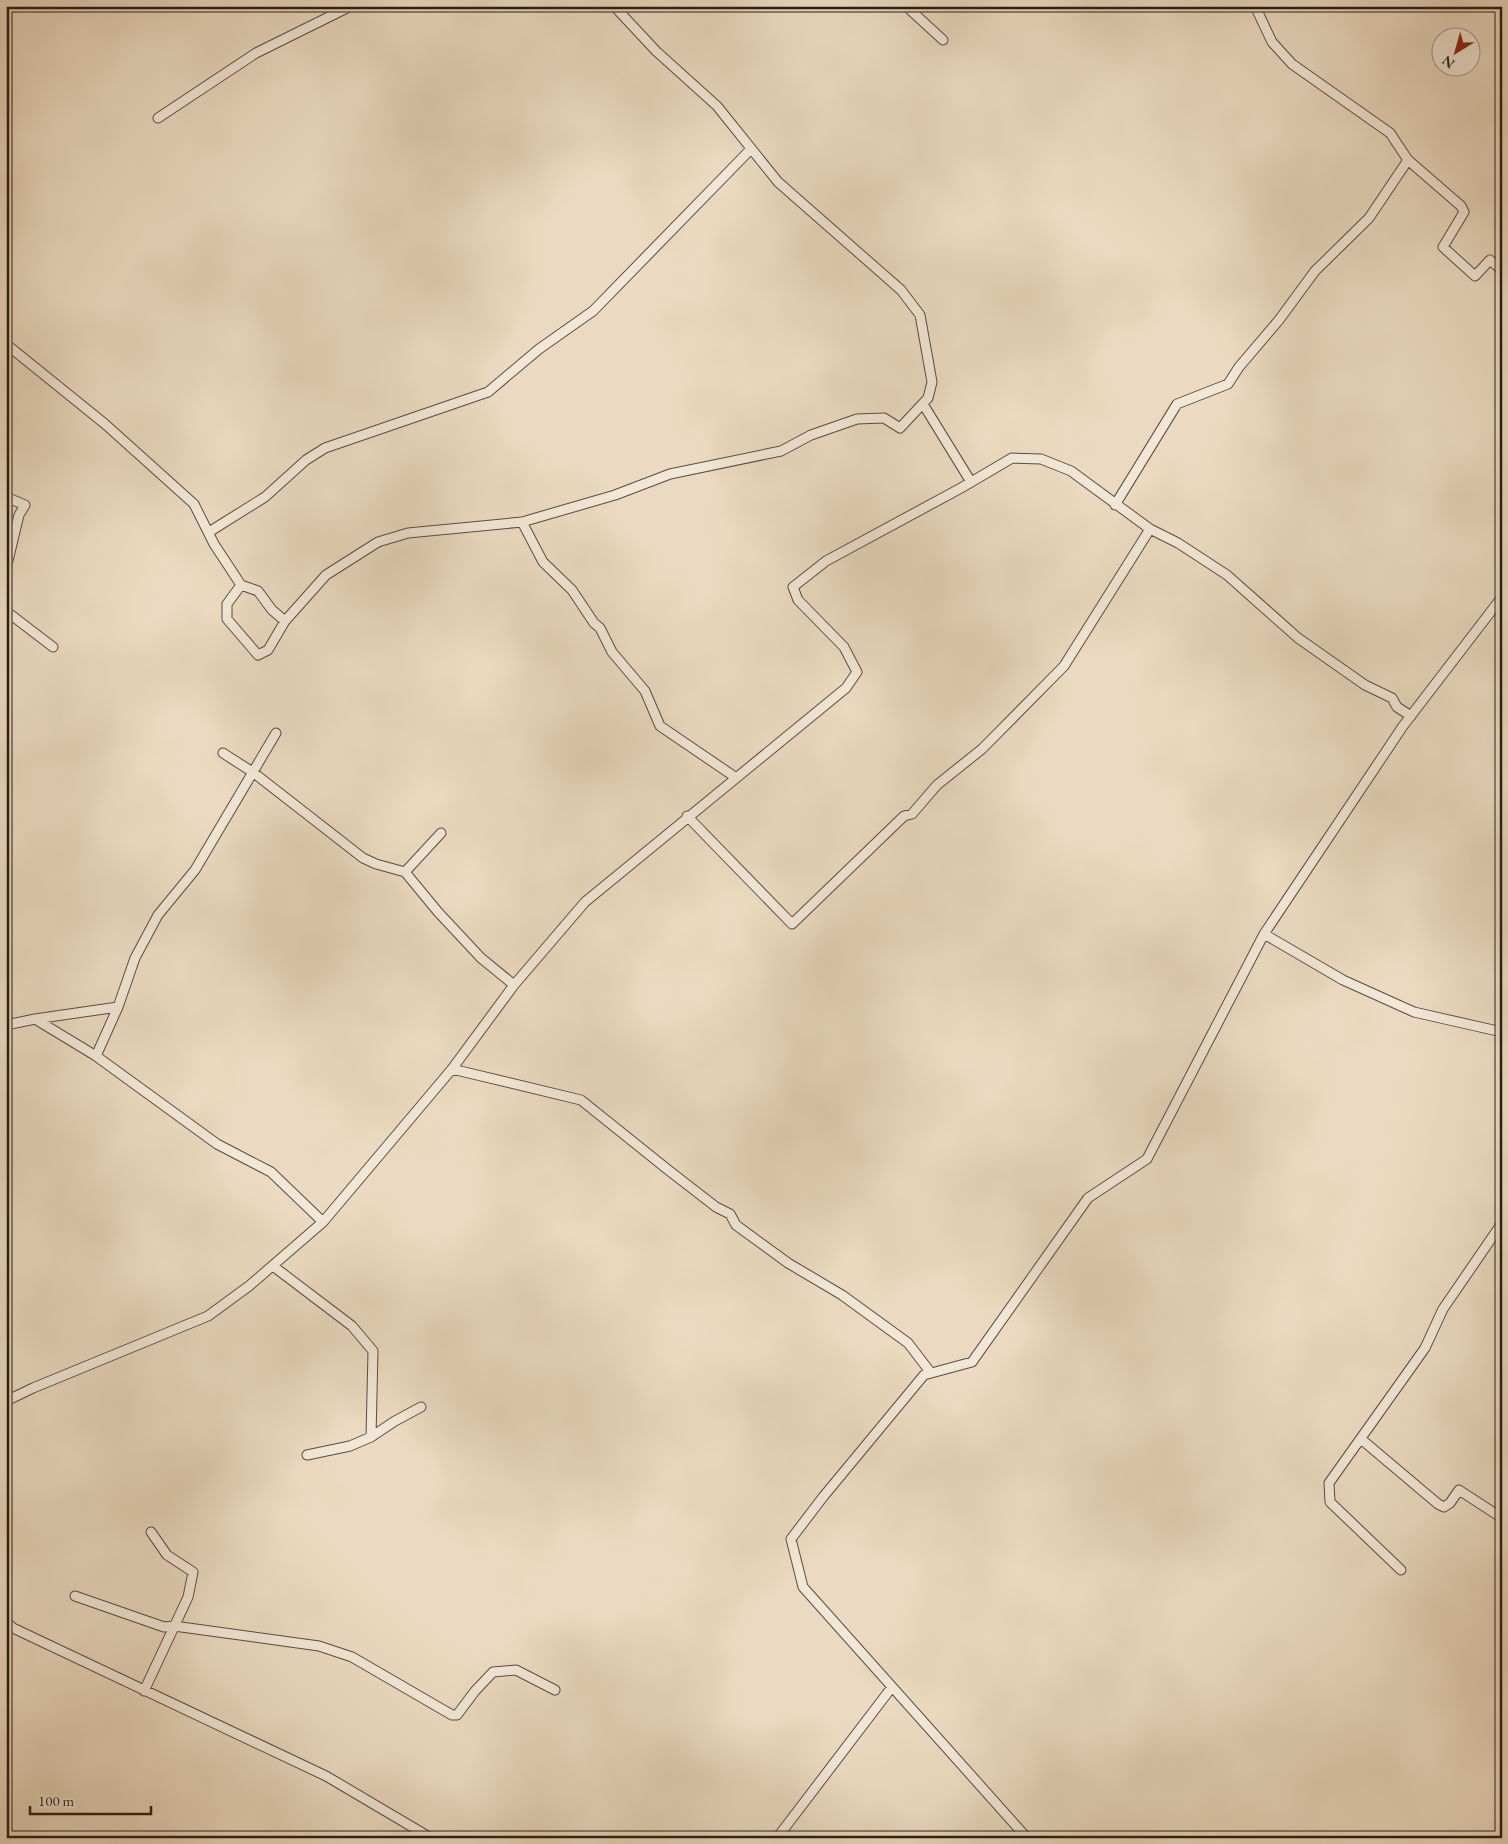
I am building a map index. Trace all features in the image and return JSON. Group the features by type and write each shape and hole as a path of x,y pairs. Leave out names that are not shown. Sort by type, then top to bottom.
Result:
{"street":[{"path":"158,118 256,53 351,6"},
{"path":"241,585 227,604 227,619 258,654 268,650 285,622 326,575 378,542 408,533 522,522 615,496 670,474 781,451 811,434 857,419 884,418 900,428 928,398 932,382 920,315 901,290 778,182 750,150 717,106 656,51 614,6"},
{"path":"906,6 944,40"},
{"path":"1255,6 1272,42 1292,64 1390,133 1408,160 1464,212 1443,246 1475,276 1490,260 1502,270"},
{"path":"209,532 265,497 306,460 326,448 488,392 539,349 593,311 750,150"},
{"path":"1115,505 1177,404 1228,384 1239,367 1279,320 1315,271 1369,218 1408,160"},
{"path":"6,344 105,424 194,504 214,544 241,585 258,591 272,610 285,622"},
{"path":"922,404 971,482"},
{"path":"6,1401 33,1388 208,1316 250,1286 324,1222 452,1069 514,985 585,902 687,816 755,764 846,688 857,672 844,647 798,600 793,588 826,561 1012,458 1041,459 1070,471 1150,529 1178,543 1226,575 1298,638 1365,686 1392,698 1397,707 1412,716"},
{"path":"6,497 25,505 19,515 6,569"},
{"path":"522,522 543,562 572,590 594,623 600,628 612,652 646,691 660,726 735,778"},
{"path":"687,816 792,924 904,816 912,814 937,785 982,749 1064,666 1150,529"},
{"path":"1026,1838 803,1587 791,1539 822,1497 924,1375 972,1362 1088,1198 1147,1159 1264,934 1412,716 1502,597"},
{"path":"6,611 53,647"},
{"path":"96,1056 118,1007 135,958 158,915 195,870 276,733"},
{"path":"224,753 254,773 363,858 376,864 405,872 438,912 481,958 514,985"},
{"path":"405,872 441,833"},
{"path":"1264,934 1343,980 1414,1012 1502,1032"},
{"path":"6,1025 118,1007"},
{"path":"35,1019 96,1056 217,1144 271,1172 324,1222"},
{"path":"452,1069 581,1100 667,1170 716,1207 730,1214 736,1225 788,1263 842,1295 908,1343 931,1373"},
{"path":"1401,1570 1330,1502 1329,1483 1425,1348 1443,1309 1502,1223"},
{"path":"273,1266 352,1326 373,1352 371,1437"},
{"path":"307,1455 350,1446 371,1437 421,1407"},
{"path":"1361,1439 1438,1504 1444,1507 1450,1504 1459,1490 1502,1518"},
{"path":"144,1692 188,1597 193,1572 167,1555 151,1532"},
{"path":"75,1596 164,1627 174,1626 319,1646 352,1657 452,1715 457,1715 475,1691 493,1672 516,1670 555,1690"},
{"path":"6,1622 13,1628 144,1692 326,1776 431,1838"},
{"path":"777,1838 892,1687"}]}
